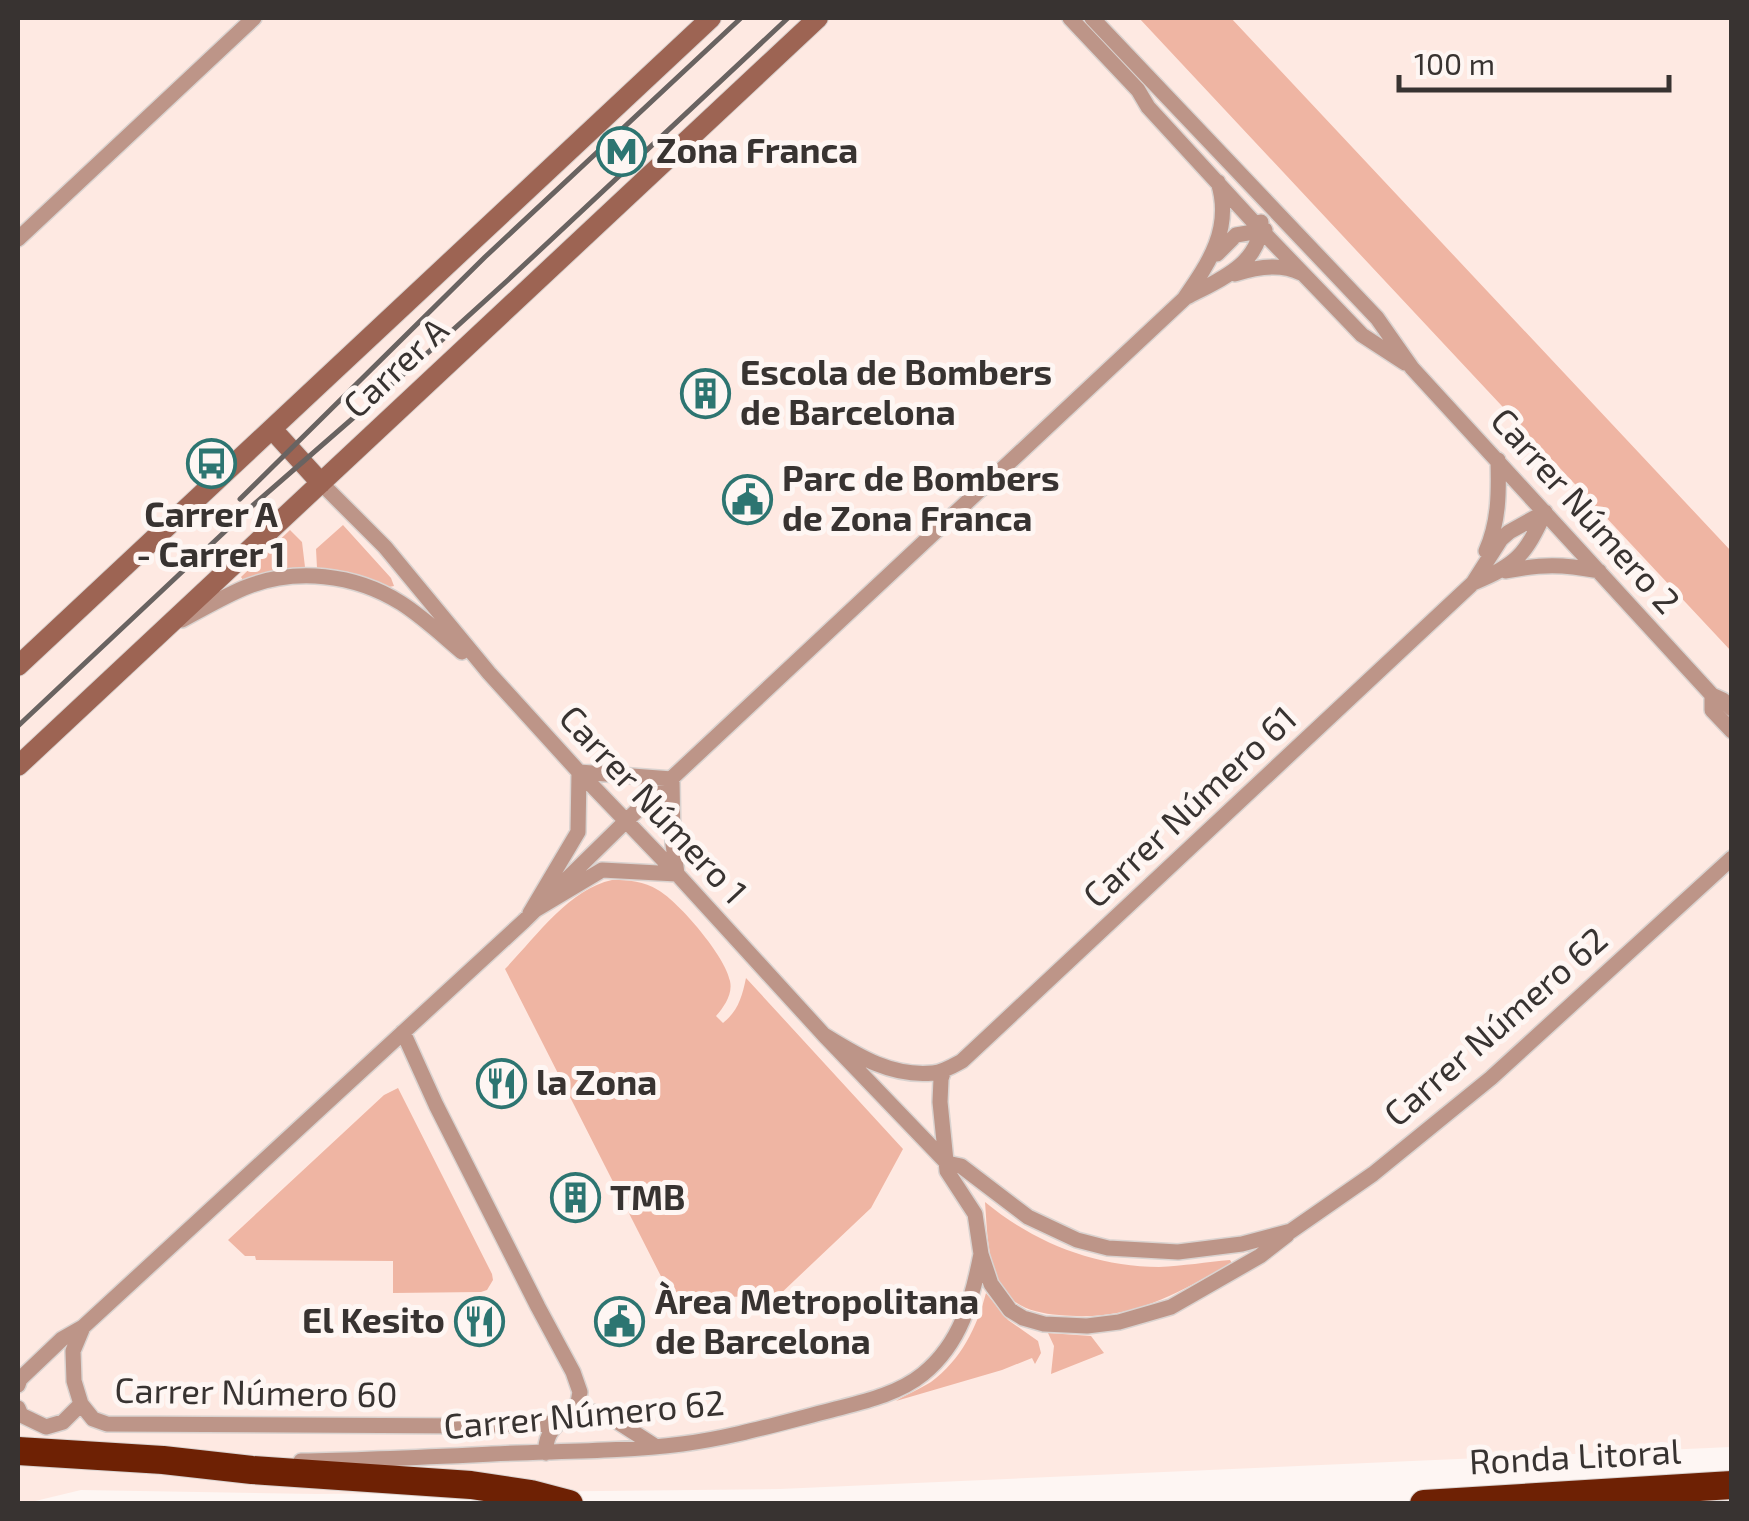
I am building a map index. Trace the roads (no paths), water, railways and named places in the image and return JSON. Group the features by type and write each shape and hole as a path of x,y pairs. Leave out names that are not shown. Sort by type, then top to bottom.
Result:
{"highway":[{"path":"18,1451 471,1485 569,1504"},
{"name":"Ronda Litoral","path":"1424,1504 1732,1485"}],"main road":[{"name":"Carrer A","path":"19,665 711,18"},
{"name":"Carrer A","path":"18,766 818,18"},
{"path":"272,429 321,483"}],"street":[{"path":"18,239 254,18"},
{"name":"Carrer Número 2","path":"1070,18 1261,230 1362,335 1412,368"},
{"name":"Carrer Número 2","path":"1092,18 1377,318 1412,368 1712,696 1732,709"},
{"path":"530,913 1184,300 1249,258 1261,230 1257,212 1237,190 1218,152"},
{"path":"1208,264 1223,215 1218,182"},
{"path":"1184,300 1228,241 1242,233 1261,230"},
{"name":"Carrer Número 2","path":"1261,230 1281,237 1332,290 1377,318"},
{"path":"1222,278 1272,268 1292,269 1304,275"},
{"name":"Carrer Número 61","path":"1473,582 1492,539 1500,501 1498,460"},
{"name":"Carrer Número 1","path":"321,483 385,547 489,673 579,772 946,1163"},
{"name":"Carrer Número 61","path":"1502,571 1524,553 1546,512"},
{"name":"Carrer Número 61","path":"944,1070 962,1061 1473,582 1510,532 1546,512"},
{"name":"Carrer Número 61","path":"1473,582 1533,565 1564,564 1599,571"},
{"path":"170,626 244,588 270,580 333,577 356,582 401,602 489,673"},
{"name":"Carrer Número 2","path":"1712,696 1712,710 1732,731"},
{"path":"18,1385 62,1340 83,1327 524,921 578,832 579,772 672,779"},
{"path":"530,913 602,870 678,874 672,844 672,779"},
{"name":"Carrer Número 62","path":"1292,1231 1242,1244 1178,1252 1108,1248 1076,1240 1028,1217 961,1166 946,1163 947,1171 975,1214 981,1254 991,1284 1010,1310 1044,1324 1087,1326 1119,1322 1171,1307 1260,1256 1373,1174 1491,1078 1732,858"},
{"path":"402,1032 580,1392 578,1408 552,1428 545,1442 546,1452"},
{"path":"824,1034 880,1067 936,1073 944,1070"},
{"path":"944,1070 940,1102 946,1163"},
{"name":"Carrer Número 62","path":"163,1460 315,1461 546,1452 685,1444 753,1430 886,1394 920,1377 956,1338 975,1286 981,1254"},
{"name":"Carrer Número 60","path":"83,1327 73,1352 74,1381 81,1404 93,1419 108,1424 558,1423"},
{"name":"Carrer Número 60","path":"18,1408 21,1415 46,1427 62,1422 81,1404"},
{"path":"578,1408 610,1417 654,1446"}],"railway":[{"path":"240,499 485,257 741,18"},
{"path":"18,726 251,507 508,280 788,18"}],"place":[{"name":"Zona Franca","path":"621,151"},
{"name":"Escola de Bombers de Barcelona","path":"705,393"},
{"name":"Carrer A - Carrer 1","path":"211,463"},
{"name":"Parc de Bombers de Zona Franca","path":"747,499"},
{"name":"la Zona","path":"501,1083"},
{"name":"TMB","path":"575,1198"},
{"name":"El Kesito","path":"480,1321"},
{"name":"Àrea Metropolitana de Barcelona","path":"620,1322"}]}
